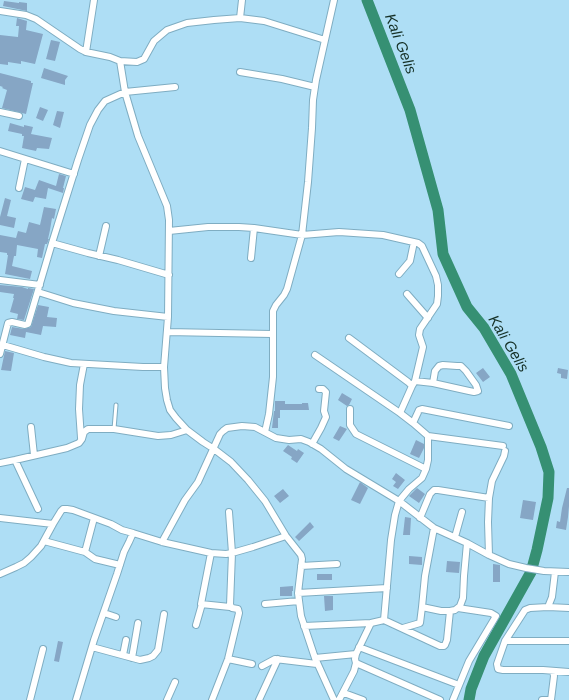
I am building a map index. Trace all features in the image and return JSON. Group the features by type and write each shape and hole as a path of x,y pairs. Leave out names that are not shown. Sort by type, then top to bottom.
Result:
{"street":[{"path":"86,52 94,0"},
{"path":"240,18 242,0"},
{"path":"265,432 269,414 273,377 273,311 287,289 302,235 308,182 313,100 334,0"},
{"path":"0,11 26,15 36,19 80,49 120,61 137,62 144,59 154,41 167,30 187,23 214,20 240,18 264,22 325,40"},
{"path":"120,61 125,92 138,136 167,206 170,231 168,317 164,367 165,388 170,410 187,430 231,462 248,480 265,501 286,536 301,555 298,593 301,616 316,661 334,700"},
{"path":"240,72 282,79 315,87"},
{"path":"0,354 8,323 28,324 90,125 98,110 105,101 125,92 175,87"},
{"path":"0,112 19,116"},
{"path":"0,151 74,174"},
{"path":"18,188 25,159"},
{"path":"99,256 106,226"},
{"path":"170,231 208,227 254,228 302,235 340,232 383,235 418,243 422,246 436,276 438,285 437,304 420,329 419,335 423,346 414,383 400,413"},
{"path":"251,258 254,228"},
{"path":"399,274 410,261 414,242"},
{"path":"52,243 169,275"},
{"path":"0,280 40,285"},
{"path":"38,292 73,302 114,311 168,317"},
{"path":"407,294 428,318"},
{"path":"167,332 272,334"},
{"path":"349,338 408,382 433,383 469,392 478,391 476,385 461,366 439,366 435,371 433,383"},
{"path":"3,345 71,363 164,367"},
{"path":"315,356 400,413 428,436 504,448 504,456 492,481 489,498 489,555"},
{"path":"82,439 79,410 84,364"},
{"path":"312,444 326,418 324,411 326,392 323,389 319,389"},
{"path":"350,409 350,425 356,434 426,469"},
{"path":"413,423 419,410 422,410 509,426"},
{"path":"162,542 185,500 198,482 220,434 227,428 242,426 255,427 276,438 289,440 301,439 309,442 346,469 399,502 434,528 456,537 509,564 544,571 569,572"},
{"path":"31,427 34,455"},
{"path":"0,463 67,448 79,443 84,432 88,429 114,430 158,436 171,435 187,430"},
{"path":"384,620 391,540 395,515 399,502 409,489 422,478 426,469 428,436"},
{"path":"15,460 38,509"},
{"path":"420,518 430,494 434,490 489,498"},
{"path":"0,574 24,563 41,546 61,511 67,509 111,524 122,530 162,542 211,553 232,554 286,536"},
{"path":"229,512 232,554 230,607"},
{"path":"456,537 462,512"},
{"path":"0,518 53,524"},
{"path":"85,552 94,518"},
{"path":"403,628 420,623 424,576 434,528"},
{"path":"76,700 124,552 133,533"},
{"path":"44,541 85,552 95,559 120,566"},
{"path":"458,608 462,598 467,543"},
{"path":"196,625 202,604 201,602 211,553"},
{"path":"301,566 337,564"},
{"path":"548,607 552,597 555,572"},
{"path":"298,593 387,588"},
{"path":"264,604 299,601"},
{"path":"202,604 230,607 238,609 239,613 228,658 212,700"},
{"path":"422,607 442,611 450,611 458,608 491,613 496,616 469,661 453,700"},
{"path":"569,608 548,607 530,608 525,610 506,641 497,664 498,669 502,670 569,672"},
{"path":"304,626 384,620 440,646 444,646 448,635 450,611"},
{"path":"104,613 116,617"},
{"path":"92,647 140,660 153,656 158,650 164,614"},
{"path":"339,700 354,670 356,654 371,622"},
{"path":"132,658 138,623"},
{"path":"123,655 126,640"},
{"path":"506,641 569,641"},
{"path":"359,647 460,685"},
{"path":"30,700 43,649"},
{"path":"262,666 273,659 316,661 356,654"},
{"path":"228,658 252,664"},
{"path":"259,700 278,659"},
{"path":"356,663 440,700"},
{"path":"542,700 551,700 554,676 553,671"},
{"path":"167,700 175,682"},
{"path":"344,692 363,700"}],"lane":[{"path":"114,430 116,404"}],"building":[{"path":"4,1 27,3 27,11 3,6"},
{"path":"17,18 27,21 26,30 43,34 35,64 21,61 21,64 8,62 8,65 0,64 0,35 18,37 19,26 16,26"},
{"path":"51,40 60,42 55,61 46,59"},
{"path":"44,68 68,76 65,80 65,85 41,78"},
{"path":"0,73 31,81 31,83 33,83 26,114 2,108 7,90 0,86"},
{"path":"40,107 48,110 43,121 36,118"},
{"path":"57,111 64,112 60,128 53,125"},
{"path":"10,123 24,127 24,125 33,127 31,134 52,138 49,149 37,148 36,151 22,148 24,136 22,136 22,134 8,131"},
{"path":"59,174 66,176 63,193 48,188 46,199 35,197 33,202 21,199 25,187 35,190 39,180 56,186"},
{"path":"5,198 11,200 7,216 16,218 14,228 0,225 0,217"},
{"path":"44,207 56,209 54,219 52,218 49,239 47,244 45,244 42,258 37,257 38,249 17,245 16,256 14,256 12,266 32,271 30,279 5,274 8,255 7,253 0,252 0,235 16,238 18,231 26,233 29,222 40,225"},
{"path":"0,285 34,289 24,320 17,319 18,314 10,312 14,294 0,292"},
{"path":"38,305 49,307 47,317 57,318 56,327 43,326 41,335 26,332 25,338 10,335 12,327 24,329 31,327"},
{"path":"5,351 14,353 11,371 1,370"},
{"path":"483,368 490,377 483,382 476,373"},
{"path":"558,368 568,370 567,379 561,378 561,374 557,373"},
{"path":"342,393 352,399 347,406 338,400"},
{"path":"275,401 285,401 285,404 308,403 309,410 280,410 278,428 272,428"},
{"path":"340,426 347,429 339,441 333,438"},
{"path":"416,440 424,444 424,448 419,458 410,454"},
{"path":"288,445 297,451 298,449 304,453 297,463 291,459 292,457 283,451"},
{"path":"396,473 405,480 398,489 393,486 396,482 392,479"},
{"path":"360,482 368,488 360,504 351,500"},
{"path":"417,488 425,494 419,503 409,496"},
{"path":"567,488 569,488 569,506 566,530 556,528 557,521 560,522"},
{"path":"283,489 289,496 280,503 274,496"},
{"path":"523,500 536,502 533,520 520,518"},
{"path":"405,517 411,518 410,535 403,535"},
{"path":"310,522 314,527 299,541 295,537"},
{"path":"409,556 422,557 422,565 409,564"},
{"path":"447,561 460,562 459,573 446,572"},
{"path":"493,564 500,565 500,582 493,582"},
{"path":"317,574 332,574 332,580 317,580"},
{"path":"293,586 292,596 280,596 280,587"},
{"path":"324,596 333,596 333,610 325,611"},
{"path":"58,641 63,642 59,662 54,661"}],"waterway":[{"name":"Kali Gelis","path":"367,0 410,110 438,210 443,254 467,307 484,328 511,374 541,447 549,472 548,498 531,572 484,656 471,689 469,700"}]}
